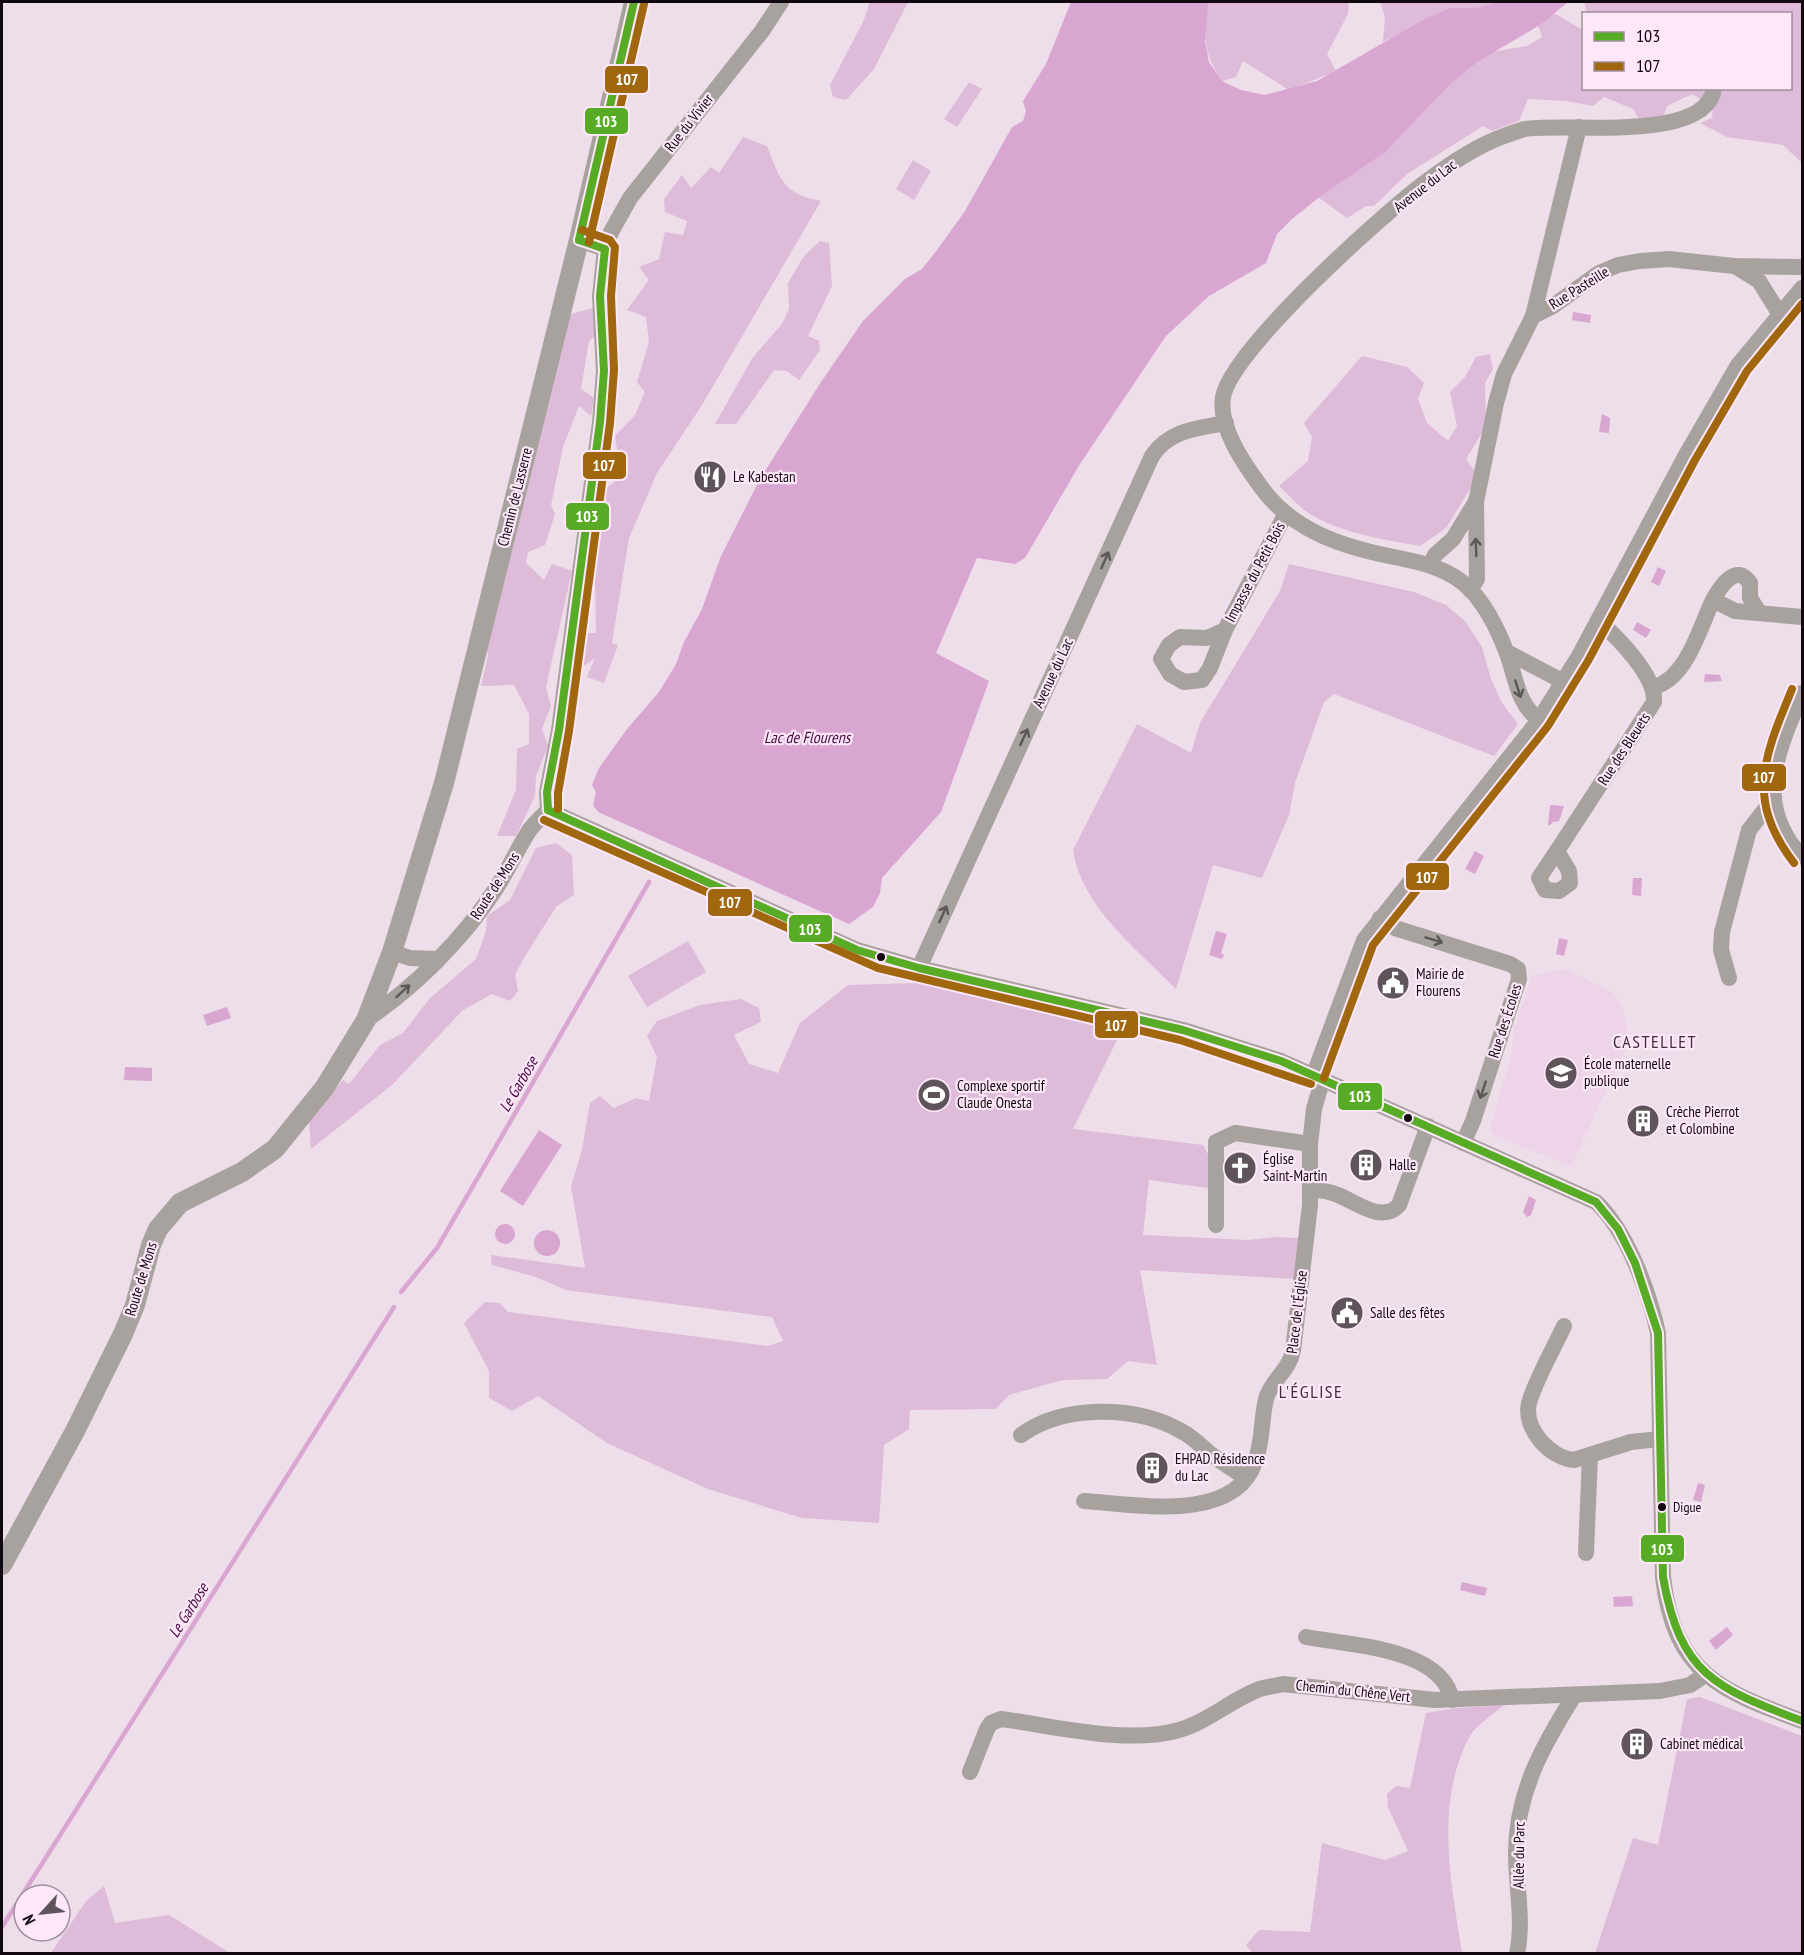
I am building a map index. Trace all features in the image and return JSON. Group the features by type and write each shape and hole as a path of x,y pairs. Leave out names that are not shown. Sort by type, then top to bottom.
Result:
{"street":[{"name":"Chemin de Lasserre","path":"379,987 444,783 579,240 634,2"},
{"name":"Rue du Vivier","path":"555,814 547,792 559,730 603,396 600,296 605,249 611,232 630,198 762,31 781,2"},
{"name":"Avenue du Lac","path":"1470,590 1444,571 1430,565 1374,553 1326,538 1285,514 1260,487 1232,439 1226,423 1223,398 1227,385 1292,303 1404,200 1455,162 1504,136 1526,129 1640,126 1686,118 1703,109 1713,96 1714,90"},
{"name":"Rue Pasteille","path":"1470,590 1477,579 1476,502 1501,384 1533,316 1579,127"},
{"path":"579,240 605,249"},
{"name":"Rue Pasteille","path":"1533,316 1553,306 1581,284 1618,265 1668,259 1734,266 1803,267"},
{"name":"Rue Pasteille","path":"1734,266 1759,281 1779,313"},
{"name":"Place de l'Église","path":"1084,1501 1187,1506 1220,1499 1239,1488 1255,1465 1269,1392 1290,1363 1311,1190 1310,1144 1319,1076 1356,957 1380,918 1539,720 1599,621 1686,455 1738,365 1779,313 1803,288"},
{"name":"Avenue du Lac","path":"919,968 1152,456 1160,444 1170,437 1226,423"},
{"name":"Rue Pasteille","path":"1430,565 1435,555 1453,539 1476,502"},
{"name":"Impasse du Petit Bois","path":"1225,630 1285,514"},
{"path":"1599,621 1623,646 1653,687 1668,681 1681,668 1713,600 1726,580 1737,574 1743,576 1750,583 1750,598 1759,612"},
{"path":"1470,590 1498,632 1507,652 1522,701 1539,720"},
{"path":"1713,600 1735,611 1803,617"},
{"path":"1507,652 1564,682"},
{"name":"Rue des Bleuets","path":"1557,851 1649,712 1654,702 1653,687"},
{"path":"1803,693 1779,750 1772,783 1783,830 1803,857"},
{"path":"1730,978 1721,950 1722,932 1749,830 1774,798"},
{"path":"555,814 857,950 919,968 1183,1030 1319,1076 1596,1202 1607,1212 1638,1273 1654,1316 1659,1351 1665,1594 1677,1636 1705,1675 1735,1695 1803,1721"},
{"name":"Route de Mons","path":"366,1020 386,1007 437,959 477,916 508,870 528,832 555,814"},
{"name":"Rue des Écoles","path":"1380,918 1395,928 1510,964 1518,969 1519,979 1473,1121 1463,1143"},
{"path":"392,952 410,958 437,959"},
{"name":"Route de Mons","path":"2,1565 75,1431 123,1335 135,1305 151,1245 158,1229 180,1203 242,1172 275,1149 325,1087 366,1020 379,987"},
{"path":"1311,1190 1337,1194 1378,1213 1396,1208 1428,1126"},
{"path":"1216,1225 1216,1142 1235,1133 1310,1144"},
{"path":"1381,1207 1390,1206 1396,1200 1414,1148"},
{"path":"1564,1326 1529,1404 1536,1433 1552,1453 1574,1460 1631,1442 1660,1439"},
{"path":"1021,1435 1044,1420 1070,1414 1111,1413 1132,1416 1181,1430 1246,1478"},
{"path":"1586,1553 1590,1455"},
{"path":"1306,1637 1404,1655 1421,1662 1449,1687 1452,1701"},
{"name":"Chemin du Chêne Vert","path":"970,1772 987,1729 991,1723 1001,1719 1114,1734 1164,1734 1181,1730 1217,1713 1258,1689 1283,1684 1452,1701 1674,1689 1690,1685 1705,1675"},
{"name":"Allée du Parc","path":"1517,1953 1520,1933 1516,1851 1522,1799 1544,1746 1574,1696"}],"shaded area":[{"path":"870,2 908,2 874,69 846,100 833,97 830,85 863,22"},
{"path":"1208,2 1349,2 1348,14 1327,54 1336,71 1289,90 1243,61 1236,77 1222,81 1211,61 1206,43 1205,24"},
{"path":"1377,2 1498,2 1476,8 1450,8 1383,42 1385,18 1381,4"},
{"path":"1584,2 1802,2 1802,163 1783,145 1727,137 1700,123 1712,118 1713,106 1692,94 1667,106 1660,126 1645,128 1633,109 1604,97 1593,106 1566,101 1528,99 1519,121 1492,131 1483,126 1407,174 1374,206 1366,206 1347,218 1311,192 1479,54 1527,46 1542,37 1537,23 1543,15 1556,14 1581,29 1582,26 1582,90 1792,90 1792,12 1587,12"},
{"path":"969,82 982,89 957,127 944,119"},
{"path":"743,137 767,146 780,176 791,189 808,198 821,201 702,405 657,473 629,538 612,643 618,645 604,683 587,677 595,658 577,671 585,633 596,633 595,576 606,488 621,477 615,436 635,415 645,392 637,382 649,342 646,317 627,310 649,280 639,267 659,259 665,232 683,235 687,221 665,212 664,199 682,175 691,188 711,167 719,173"},
{"path":"913,160 931,171 914,200 896,189"},
{"path":"820,241 829,243 832,286 808,336 819,341 820,350 799,380 787,371 774,370 736,424 715,424 753,357 782,324 789,309 788,283 804,256"},
{"path":"593,308 599,332 589,341 581,389 594,398 591,416 579,406 563,447 551,505 555,514 545,545 528,552 526,563 544,580 552,564 572,571 546,687 551,706 542,729 548,746 536,776 535,796 516,836 497,836 516,790 517,749 529,744 529,714 514,685 481,686 488,656 484,632 556,339 571,314"},
{"path":"1490,354 1493,369 1485,383 1486,426 1466,459 1478,476 1446,528 1420,546 1332,525 1307,512 1279,486 1308,461 1312,437 1304,423 1362,356 1407,367 1424,383 1418,399 1427,423 1448,441 1457,426 1450,392 1465,377 1476,357"},
{"path":"1289,564 1414,592 1446,605 1465,621 1482,647 1491,679 1502,703 1518,724 1494,756 1334,694 1324,702 1295,783 1289,815 1262,878 1213,865 1176,989 1129,943 1099,909 1078,871 1073,850 1137,724 1191,753 1200,723 1280,591"},
{"path":"556,843 572,855 574,895 556,907 527,953 515,974 518,991 510,1001 492,994 463,1010 392,1085 311,1149 309,1121 343,1080 349,1084 380,1045 403,1033 430,998 476,959 486,931 487,916 510,900 536,848"},
{"path":"688,941 706,972 647,1007 628,976"},
{"name":"École maternelle publique","path":"1564,969 1613,992 1622,1007 1627,1025 1625,1050 1571,1166 1496,1137 1491,1133 1490,1128 1512,1052 1514,1029 1532,976"},
{"path":"917,983 1123,1028 1073,1129 1203,1145 1208,1154 1208,1188 1149,1180 1143,1235 1248,1240 1277,1237 1298,1238 1294,1279 1140,1270 1157,1365 1128,1361 1107,1379 1063,1380 1009,1395 996,1409 910,1410 909,1429 884,1445 879,1523 802,1518 708,1489 607,1443 538,1396 512,1411 489,1398 489,1371 464,1323 485,1302 500,1303 508,1312 768,1346 783,1341 772,1317 566,1290 536,1277 492,1265 491,1255 585,1268 571,1186 582,1150 590,1103 600,1096 614,1108 636,1098 649,1101 657,1057 647,1036 657,1021 700,1005 741,999 759,1008 761,1022 734,1035 749,1064 778,1073 800,1023 848,985"},
{"path":"1700,1697 1802,1736 1802,1953 1595,1953 1633,1838 1658,1845 1687,1699"},
{"path":"1504,1705 1470,1736 1459,1761 1452,1788 1448,1843 1462,1953 1253,1954 1246,1945 1259,1930 1310,1932 1322,1843 1385,1860 1408,1851 1388,1807 1387,1794 1396,1786 1410,1788 1426,1713 1457,1708"},
{"path":"104,1886 115,1923 169,1915 230,1953 51,1953 58,1943 72,1943 72,1922 86,1901"}],"water":[{"name":"Lac de Flourens","path":"1071,2 1208,2 1205,41 1209,62 1222,81 1241,90 1265,95 1317,81 1421,21 1450,8 1476,8 1498,2 1568,2 1540,25 1477,62 1452,82 1385,152 1322,195 1292,219 1277,234 1266,263 1209,296 1166,336 1080,464 1025,558 1015,564 977,558 936,653 989,681 941,812 882,878 880,893 873,907 849,924 598,812 593,805 596,792 592,785 599,768 627,729 659,692 676,664 684,642 702,609 721,556 760,479 821,382 863,321 905,279 922,269 937,250 965,211 1012,127 1023,121 1026,111 1023,101 1046,64"},
{"path":"1573,312 1591,315 1590,323 1572,320"},
{"path":"1602,414 1610,418 1609,433 1599,432"},
{"path":"1658,567 1666,571 1659,586 1651,582"},
{"path":"1637,622 1651,630 1646,638 1633,630"},
{"path":"1705,674 1720,675 1722,681 1704,682"},
{"path":"1550,805 1564,806 1559,821 1548,825"},
{"path":"1475,851 1484,856 1475,874 1465,869"},
{"path":"1633,878 1642,878 1641,896 1632,895"},
{"path":"1216,931 1227,934 1221,953 1224,955 1222,959 1209,955"},
{"path":"1559,938 1568,940 1564,956 1556,954"},
{"path":"227,1007 231,1018 207,1026 203,1015"},
{"path":"125,1067 152,1068 152,1081 124,1080"},
{"path":"539,1130 562,1145 523,1206 500,1191"},
{"path":"1529,1196 1536,1200 1531,1215 1527,1217 1523,1212"},
{"path":"501,1224 509,1224 515,1230 515,1238 509,1244 501,1244 495,1238 495,1230"},
{"path":"547,1230 556,1234 560,1243 556,1252 547,1256 538,1252 534,1243 538,1234"},
{"path":"1698,1483 1705,1485 1701,1502 1693,1500"},
{"path":"1462,1582 1487,1588 1485,1596 1460,1590"},
{"path":"1632,1596 1633,1606 1614,1607 1613,1597"},
{"path":"1727,1627 1733,1635 1716,1650 1709,1641"}],"waterway":[{"name":"Le Garbose","path":"401,1292 437,1248 649,882"},
{"name":"Le Garbose","path":"2,1927 394,1307"}],"transit line":[{"name":"103","path":"579,240 634,2"},
{"name":"107","path":"589,242 644,4"},
{"name":"107","path":"558,809 558,793 569,731 610,423 614,370 611,296 615,247 610,240 582,230"},
{"name":"103","path":"548,810 547,792 559,730 600,422 604,371 600,296 605,249 579,240"},
{"name":"107","path":"1324,1078 1373,945 1548,726 1588,661 1695,460 1747,371 1802,304"},
{"name":"107","path":"1792,689 1767,757 1764,798 1769,818 1779,840 1794,863"},
{"name":"103","path":"548,810 857,950 919,968 1183,1030 1281,1061 1596,1202 1618,1229 1635,1263 1658,1333 1663,1577 1670,1610 1680,1636 1706,1673 1724,1687 1802,1721"},
{"name":"107","path":"544,820 878,968 1180,1040 1311,1084"}],"place":[{"name":"Le Kabestan","path":"710,477"},
{"name":"Mairie de Flourens","path":"1393,983"},
{"name":"École maternelle publique","path":"1561,1073"},
{"name":"Complexe sportif Claude Onesta","path":"934,1095"},
{"name":"Crèche Pierrot et Colombine","path":"1643,1121"},
{"name":"Halle","path":"1366,1165"},
{"name":"Église Saint-Martin","path":"1240,1168"},
{"name":"Salle des fêtes","path":"1347,1313"},
{"name":"EHPAD Résidence du Lac","path":"1152,1468"},
{"name":"Digue","path":"1662,1507"},
{"name":"Cabinet médical","path":"1637,1744"}],"district":[{"name":"CASTELLET","path":"1655,1042"},
{"name":"L'ÉGLISE","path":"1311,1392"}]}
